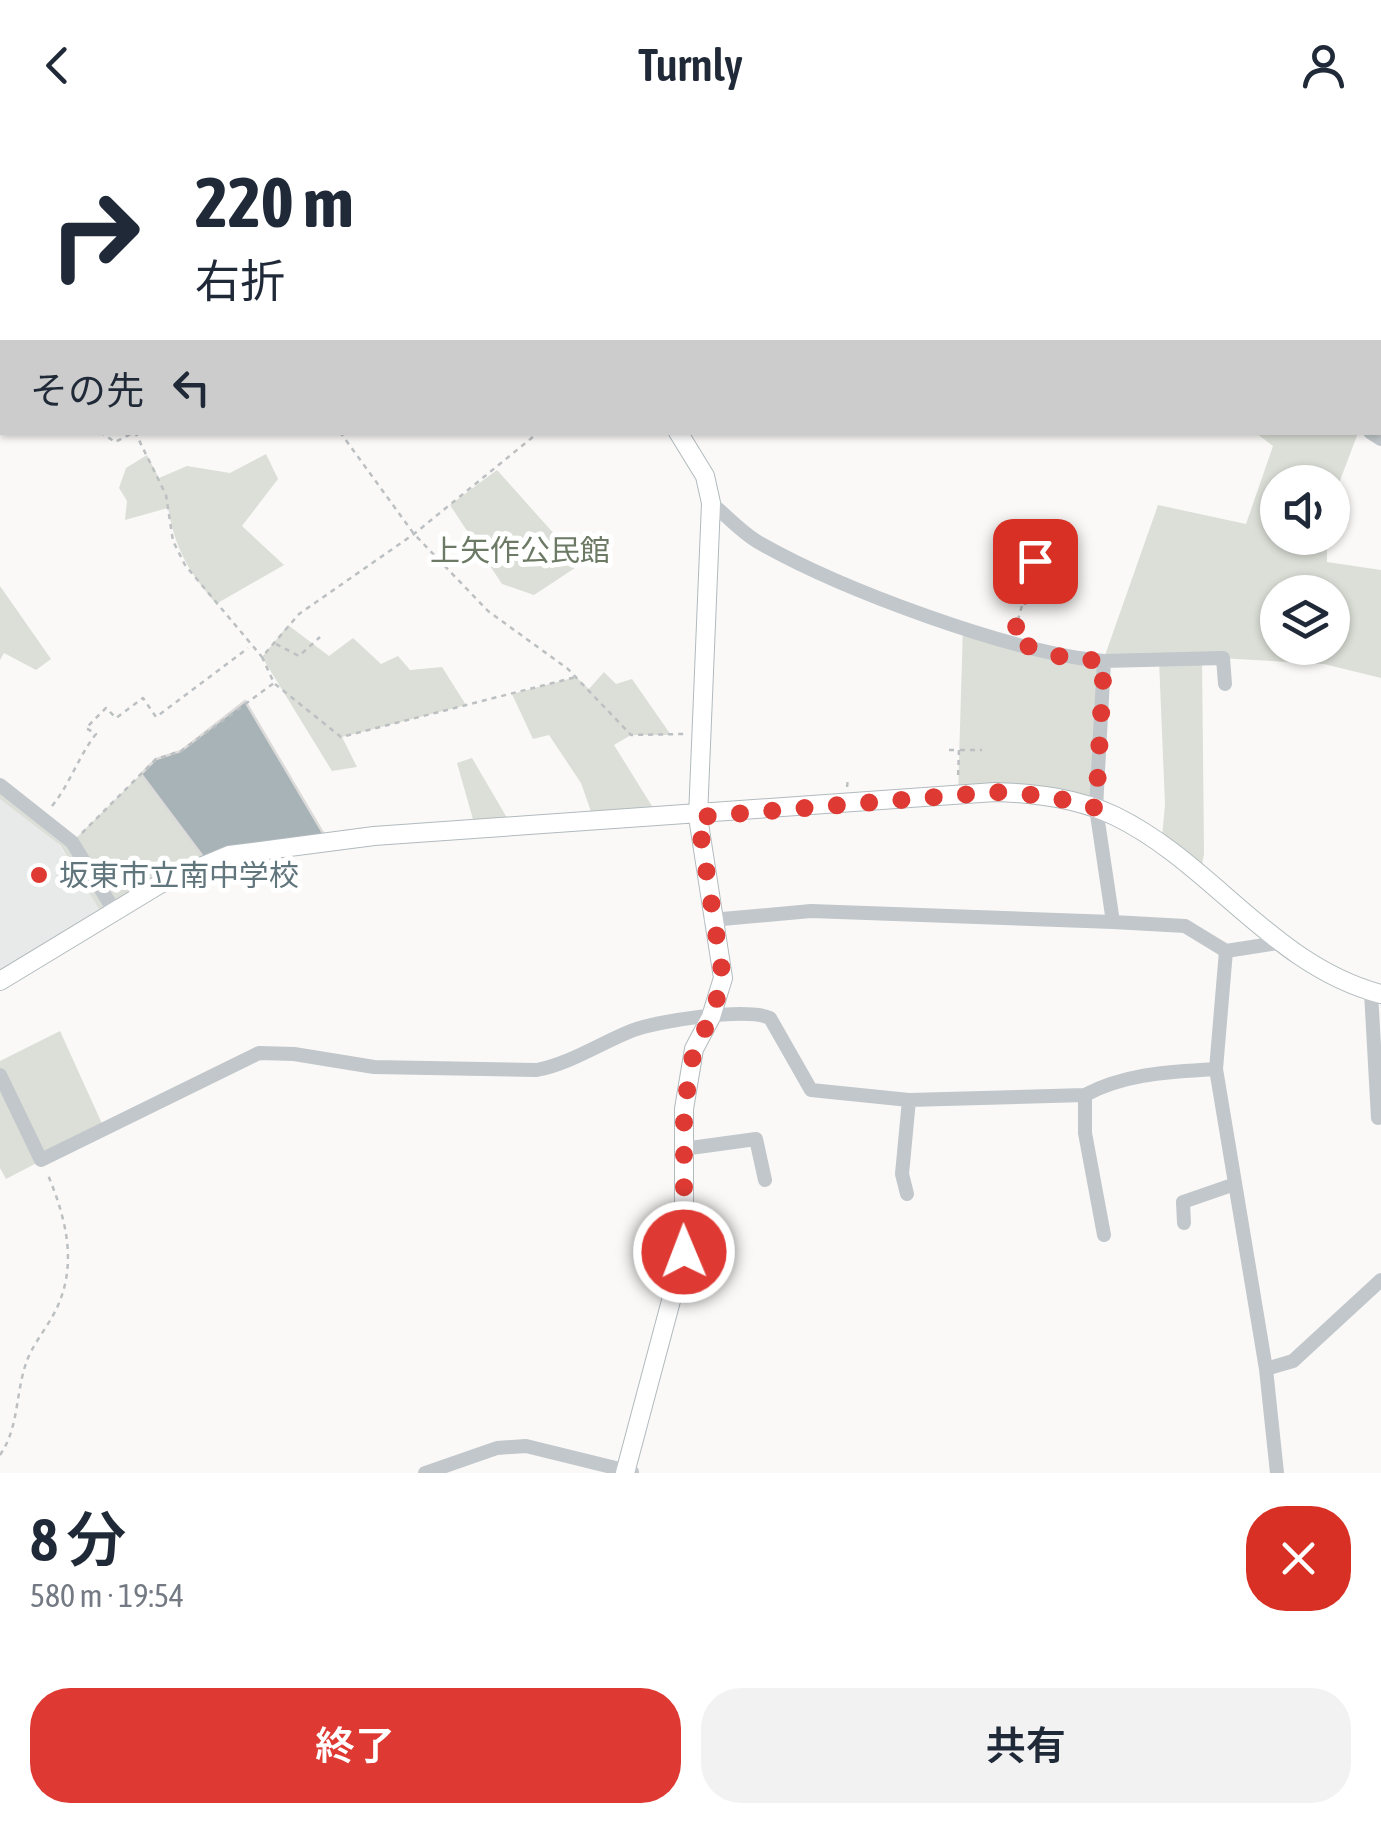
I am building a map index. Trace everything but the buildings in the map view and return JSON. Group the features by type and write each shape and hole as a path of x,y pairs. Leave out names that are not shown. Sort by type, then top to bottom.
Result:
{"street":[{"path":"425,1473 496,1448 526,1446 628,1472 684,1252 684,1109 694,1049 711,1018 723,978 698,817 712,502 705,476 680,435"},
{"path":"712,502 755,540 904,606 1065,658 1223,658 1225,684"},
{"path":"1104,661 1096,808 1113,922"},
{"path":"0,785 72,842 115,912"},
{"path":"0,981 160,884 229,855 374,836 1026,793 1096,808 1140,831 1278,943 1318,969 1376,993 1378,1118"},
{"path":"711,920 811,911 1113,922 1185,926 1226,951 1278,943"},
{"path":"1226,951 1216,1069 1266,1369 1277,1473"},
{"path":"0,1075 41,1160 259,1053 374,1068 537,1070 558,1065 636,1029 748,1013 770,1018 811,1090 909,1100 1085,1095 1106,1084 1141,1076 1216,1069"},
{"path":"1085,1095 1085,1132 1104,1235"},
{"path":"906,1194 902,1174 909,1100"},
{"path":"683,1149 756,1139 766,1180"},
{"path":"1184,1222 1184,1202 1235,1184"},
{"path":"1266,1369 1293,1361 1381,1280"}],"path":[{"path":"104,435 114,442 129,435"},
{"path":"136,435 166,495 173,541 185,565 262,657 274,683 341,737 576,678"},
{"path":"342,435 414,534 505,627 576,678 631,735 700,732"},
{"path":"262,657 318,599 414,534 536,435"},
{"path":"1012,641 1044,528"},
{"path":"1025,557 1035,561"},
{"path":"274,643 299,656 320,637"},
{"path":"42,818 66,789 76,760 96,734 86,728 106,708 116,718 143,698 156,716 248,648"},
{"path":"72,842 156,758 181,751 274,683"},
{"path":"950,750 982,750"},
{"path":"958,750 958,795"},
{"path":"0,1455 10,1438 27,1360 60,1302 70,1258 62,1207 41,1160"}],"shaded area":[{"name":"坂東市立南中学校","path":"0,795 55,838 101,912 0,970"}],"green space":[{"path":"1259,435 1357,435 1346,465 1266,465 1273,446"},
{"path":"266,454 278,479 242,526 284,565 216,604 185,559 168,508 125,520 127,501 119,488 126,468 147,455 159,478 187,466 230,473"},
{"name":"上矢作公民館","path":"497,470 581,564 534,595 502,584 450,505"},
{"path":"1260,484 1260,555 1327,555 1327,562 1381,570 1381,678 1328,665 1350,665 1350,575 1260,575 1260,660 1202,657 1204,854 1200,877 1161,847 1165,805 1159,660 1104,661 1096,808 958,795 963,625 1103,661 1158,505 1246,524"},
{"path":"0,586 51,659 36,670 4,653 0,660"},
{"path":"288,625 329,656 353,638 381,664 398,656 410,670 442,667 466,705 342,737 357,767 332,771 262,657"},
{"path":"604,672 616,684 632,679 671,735 631,735 614,745 660,819 595,823 581,783 549,735 533,739 512,694 576,677 589,689"},
{"path":"472,758 513,828 476,830 457,763"},
{"path":"141,774 207,862 105,919 60,845 0,799 0,785 72,842"},
{"path":"60,1031 104,1128 6,1179 0,1168 0,1061"}],"place":[{"name":"坂東市立南中学校","path":"39,875"}],"route":[{"path":"684,1252 684,1109 694,1049 711,1018 723,978 698,817 995,792 1048,796 1096,808 1104,661 1065,658 1012,641 1035,561"}]}
